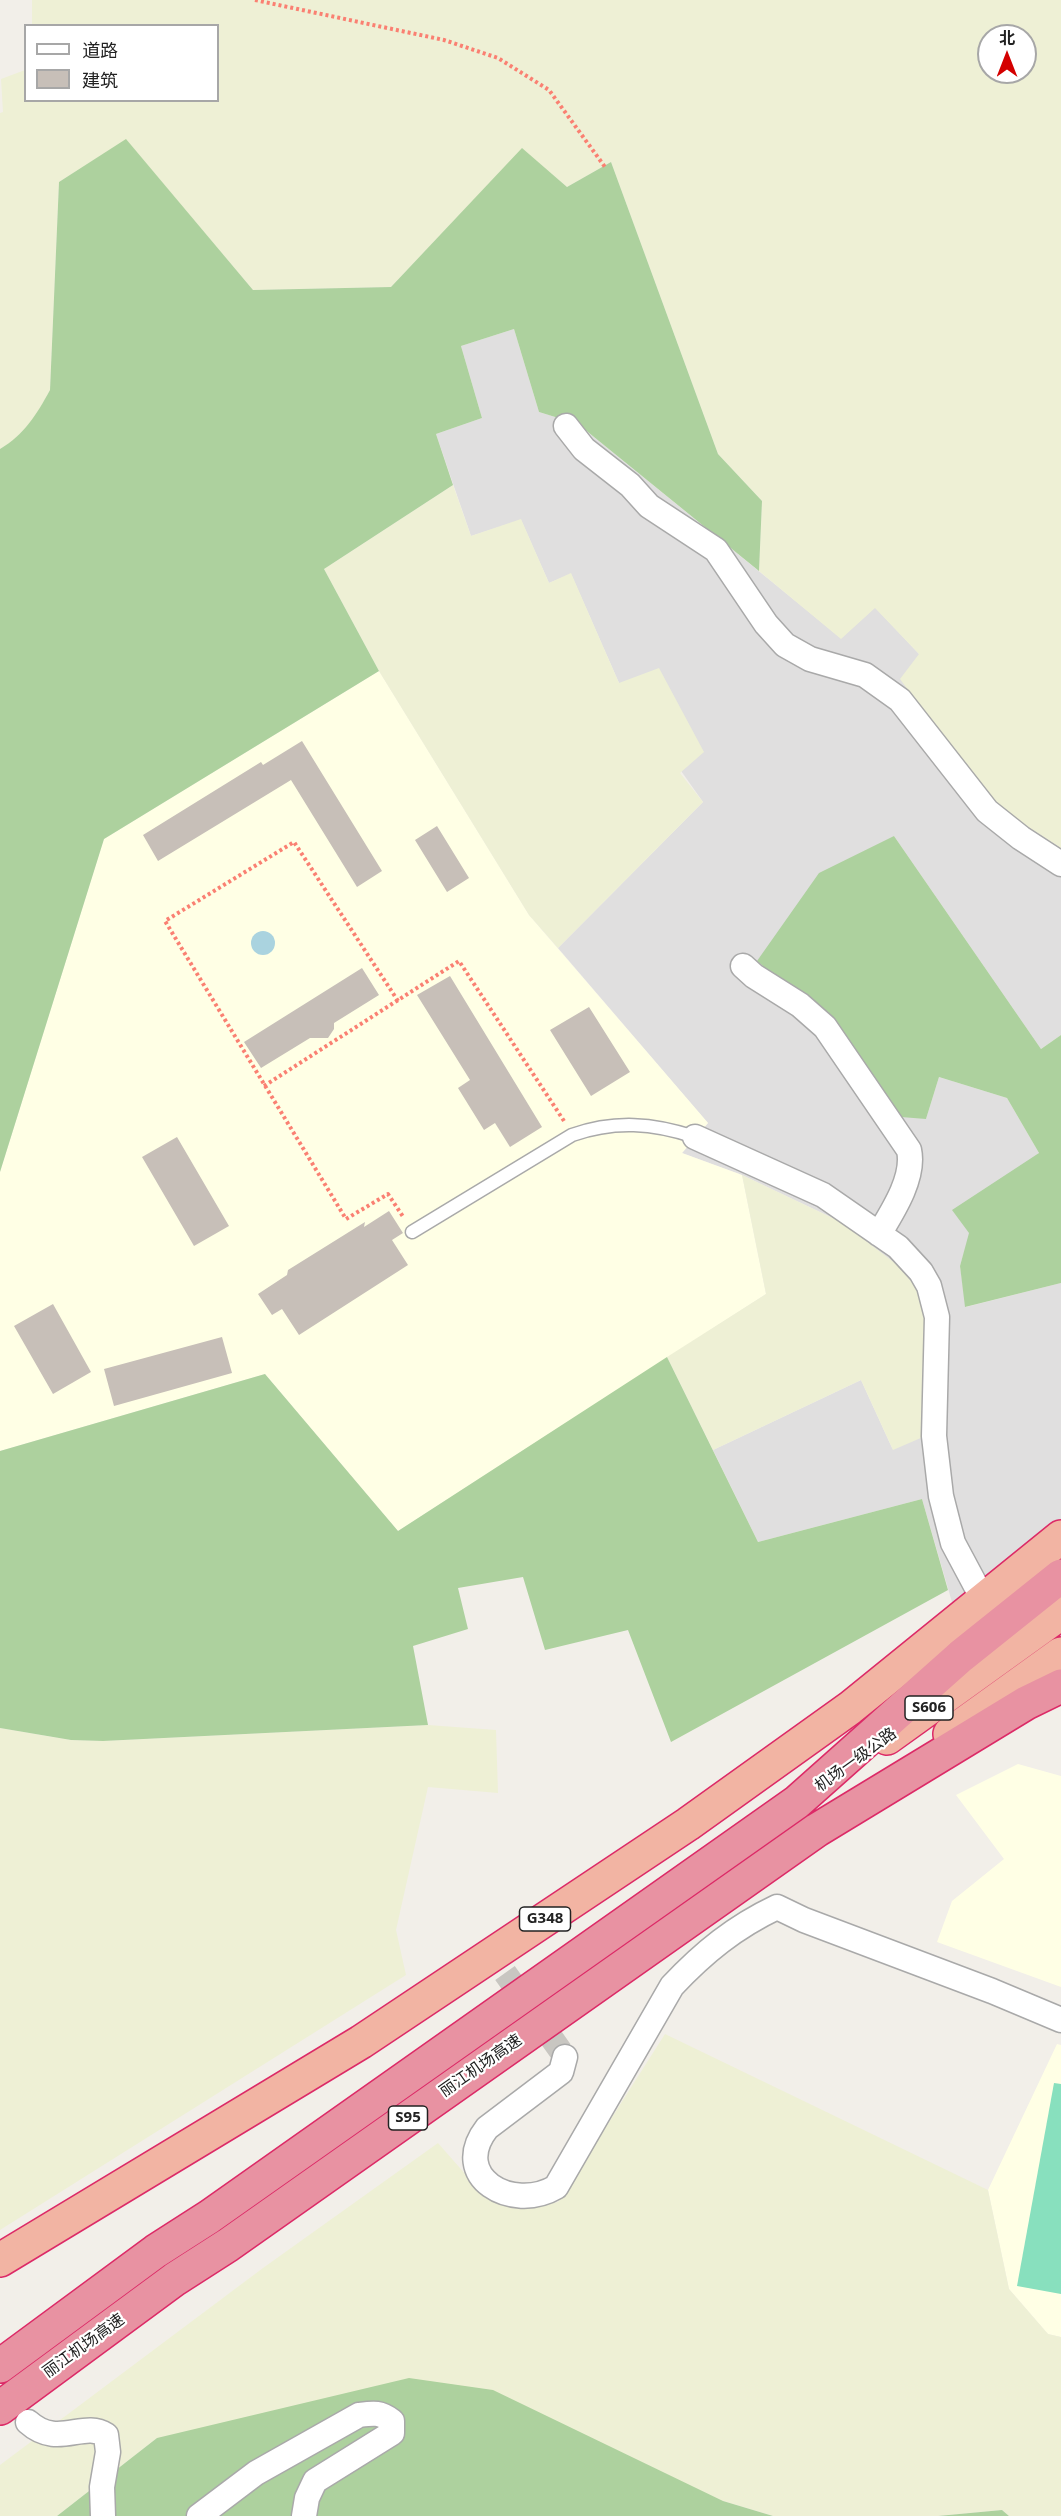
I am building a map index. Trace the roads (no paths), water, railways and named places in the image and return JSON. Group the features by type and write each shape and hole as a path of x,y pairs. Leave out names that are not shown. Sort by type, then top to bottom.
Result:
{"highway":[{"name":"G348","path":"0,2260 361,2042 498,1964 800,1745 984,1601 1061,1537"},
{"name":"丽江机场高速","path":"0,2366 156,2251 209,2217 797,1802 961,1656 1061,1576"},
{"name":"机场一级公路","path":"797,1802 1061,1613"},
{"name":"机场一级公路","path":"816,1830 1061,1654"},
{"name":"丽江机场高速","path":"14,2415 175,2279 228,2245 816,1830 1026,1703 1061,1686"}],"street":[{"path":"566,426 584,449 630,485 650,506 716,550 766,624 785,645 810,659 865,675 890,691 900,700 987,811 1021,838 1061,864"},
{"path":"743,966 754,976 800,1005 825,1027 909,1149 907,1178 879,1234"},
{"path":"695,1137 823,1195 898,1247 916,1265 929,1286 937,1317 934,1436 941,1496 953,1543 984,1601"},
{"path":"565,2057 561,2072 481,2135 476,2151 478,2170 490,2187 500,2192 529,2197 556,2187 672,1986 717,1942 777,1907 804,1920 992,1991 1061,2020"},
{"path":"199,2516 256,2473 359,2415 383,2414 392,2421 392,2433 315,2481 307,2498 304,2516"},
{"path":"14,2415 35,2428 51,2434 95,2431 106,2435 108,2452 102,2487 103,2516"}],"lane":[{"path":"412,1232 572,1135 608,1125 626,1124 661,1127 695,1137"}],"water":[{"path":"263,931 268,932 274,938 274,948 268,954 263,955 258,954 252,948 251,943 252,938 258,932"}],"tunnel":[{"path":"505,1973 565,2057"}]}
